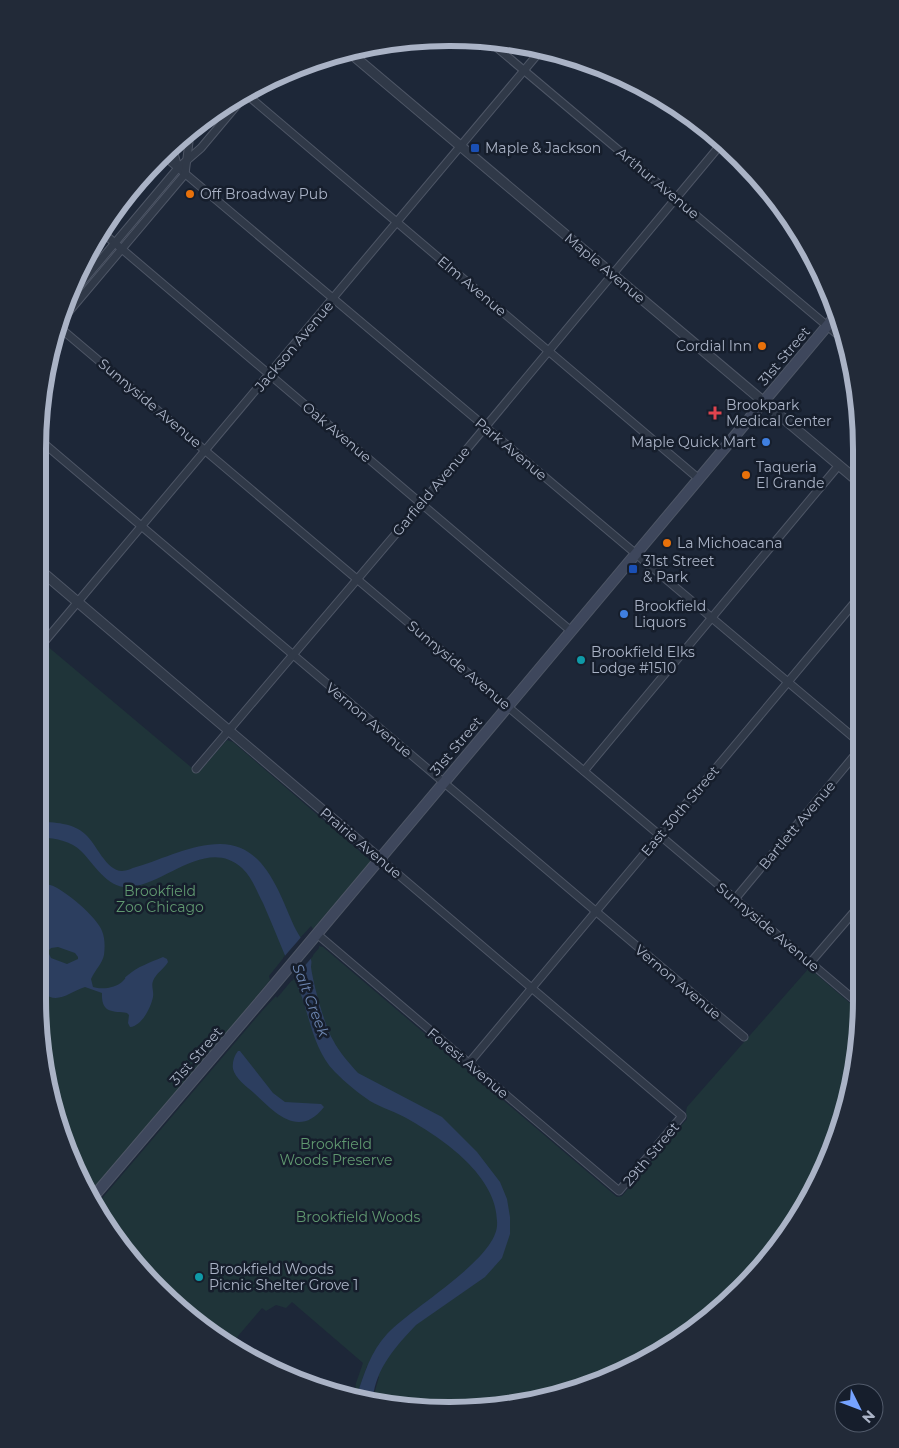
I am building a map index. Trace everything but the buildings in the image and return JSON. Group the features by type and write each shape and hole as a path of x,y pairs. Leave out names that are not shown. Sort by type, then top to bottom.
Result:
{"main road":[{"name":"31st Street","path":"96,1193 310,943 831,321"}],"street":[{"name":"Arthur Avenue","path":"500,50 835,333"},
{"name":"Jackson Avenue","path":"46,640 536,56"},
{"name":"Maple Avenue","path":"356,58 853,477"},
{"name":"Elm Avenue","path":"253,97 699,479"},
{"path":"84,280 178,168 201,148 233,109"},
{"path":"73,307 185,174 188,143"},
{"name":"Garfield Avenue","path":"196,769 422,503 718,148"},
{"path":"174,155 178,168"},
{"name":"Park Avenue","path":"169,160 853,737"},
{"name":"Oak Avenue","path":"107,236 571,631"},
{"name":"Sunnyside Avenue","path":"65,331 853,999"},
{"name":"Vernon Avenue","path":"46,445 744,1037"},
{"path":"584,771 839,465"},
{"name":"Prairie Avenue","path":"46,575 682,1116"},
{"name":"East 30th Street","path":"469,1063 853,604"},
{"name":"Bartlett Avenue","path":"735,899 853,757"},
{"path":"810,963 853,913"},
{"name":"Forest Avenue","path":"317,934 619,1191"},
{"name":"29th Street","path":"619,1191 682,1116"}],"green space":[{"name":"Brookfield Zoo Chicago","path":"46,645 198,773 227,740 233,742 371,861 313,929 311,926 301,937 281,943 285,956 269,976 270,980 94,1189 77,1153 60,1103 54,1077 47,1025"},
{"name":"Brookfield Woods Preserve","path":"319,946 323,947 617,1197 622,1196 687,1119 687,1107 809,968 853,1006 845,1077 839,1103 822,1153 799,1200 785,1223 735,1284 674,1334 628,1360 604,1371 554,1388 528,1394 476,1401 423,1401 374,1394 379,1377 367,1366 358,1391 355,1390 363,1363 292,1302 286,1308 276,1305 266,1311 262,1308 235,1340 204,1318 164,1284 130,1244 100,1200 262,1011 276,996 277,998"}],"water":[{"name":"Salt Creek","path":"46,822 75,827 89,838 106,862 116,870 122,871 199,846 220,844 235,846 248,852 259,861 276,886 308,951 323,1015 330,1034 341,1053 358,1073 442,1117 477,1152 500,1182 507,1199 510,1217 510,1234 502,1258 485,1277 416,1325 388,1358 378,1377 374,1394 358,1391 369,1363 381,1341 398,1323 467,1269 482,1254 492,1240 497,1226 496,1208 490,1192 468,1162 453,1149 408,1119 370,1101 347,1083 328,1064 317,1044 300,992 263,903 251,880 242,868 229,860 215,857 201,859 145,884 123,887 109,881 77,848 67,842 46,838"},
{"path":"46,885 56,887 71,897 99,925 105,943 104,955 91,979 93,987 113,987 140,967 163,957 167,959 168,962 153,981 152,1001 142,1020 130,1027 128,1023 129,1015 127,1013 109,1010 104,1005 102,993 85,987 59,998 46,995 46,921 48,920 46,918","holes":["58,947 75,953 78,959 67,964 51,958 49,950"]},
{"path":"240,1051 273,1093 285,1102 321,1104 324,1107 315,1116 305,1121 296,1122 279,1115 236,1076 233,1064 234,1057"}],"pier":[{"path":"303,935 313,956 292,981 283,958"}],"place":[{"name":"Maple & Jackson","path":"475,148"},
{"name":"Off Broadway Pub","path":"190,194"},
{"name":"Cordial Inn","path":"762,346"},
{"name":"Brookpark Medical Center","path":"715,413"},
{"name":"Maple Quick Mart","path":"766,442"},
{"name":"Taqueria El Grande","path":"746,475"},
{"name":"La Michoacana","path":"667,543"},
{"name":"31st Street & Park","path":"633,569"},
{"name":"Brookfield Liquors","path":"624,614"},
{"name":"Brookfield Elks Lodge #1510","path":"581,660"},
{"name":"Brookfield Woods Picnic Shelter Grove 1","path":"199,1277"}],"park label":[{"name":"Brookfield Woods","path":"358,1217"}]}
